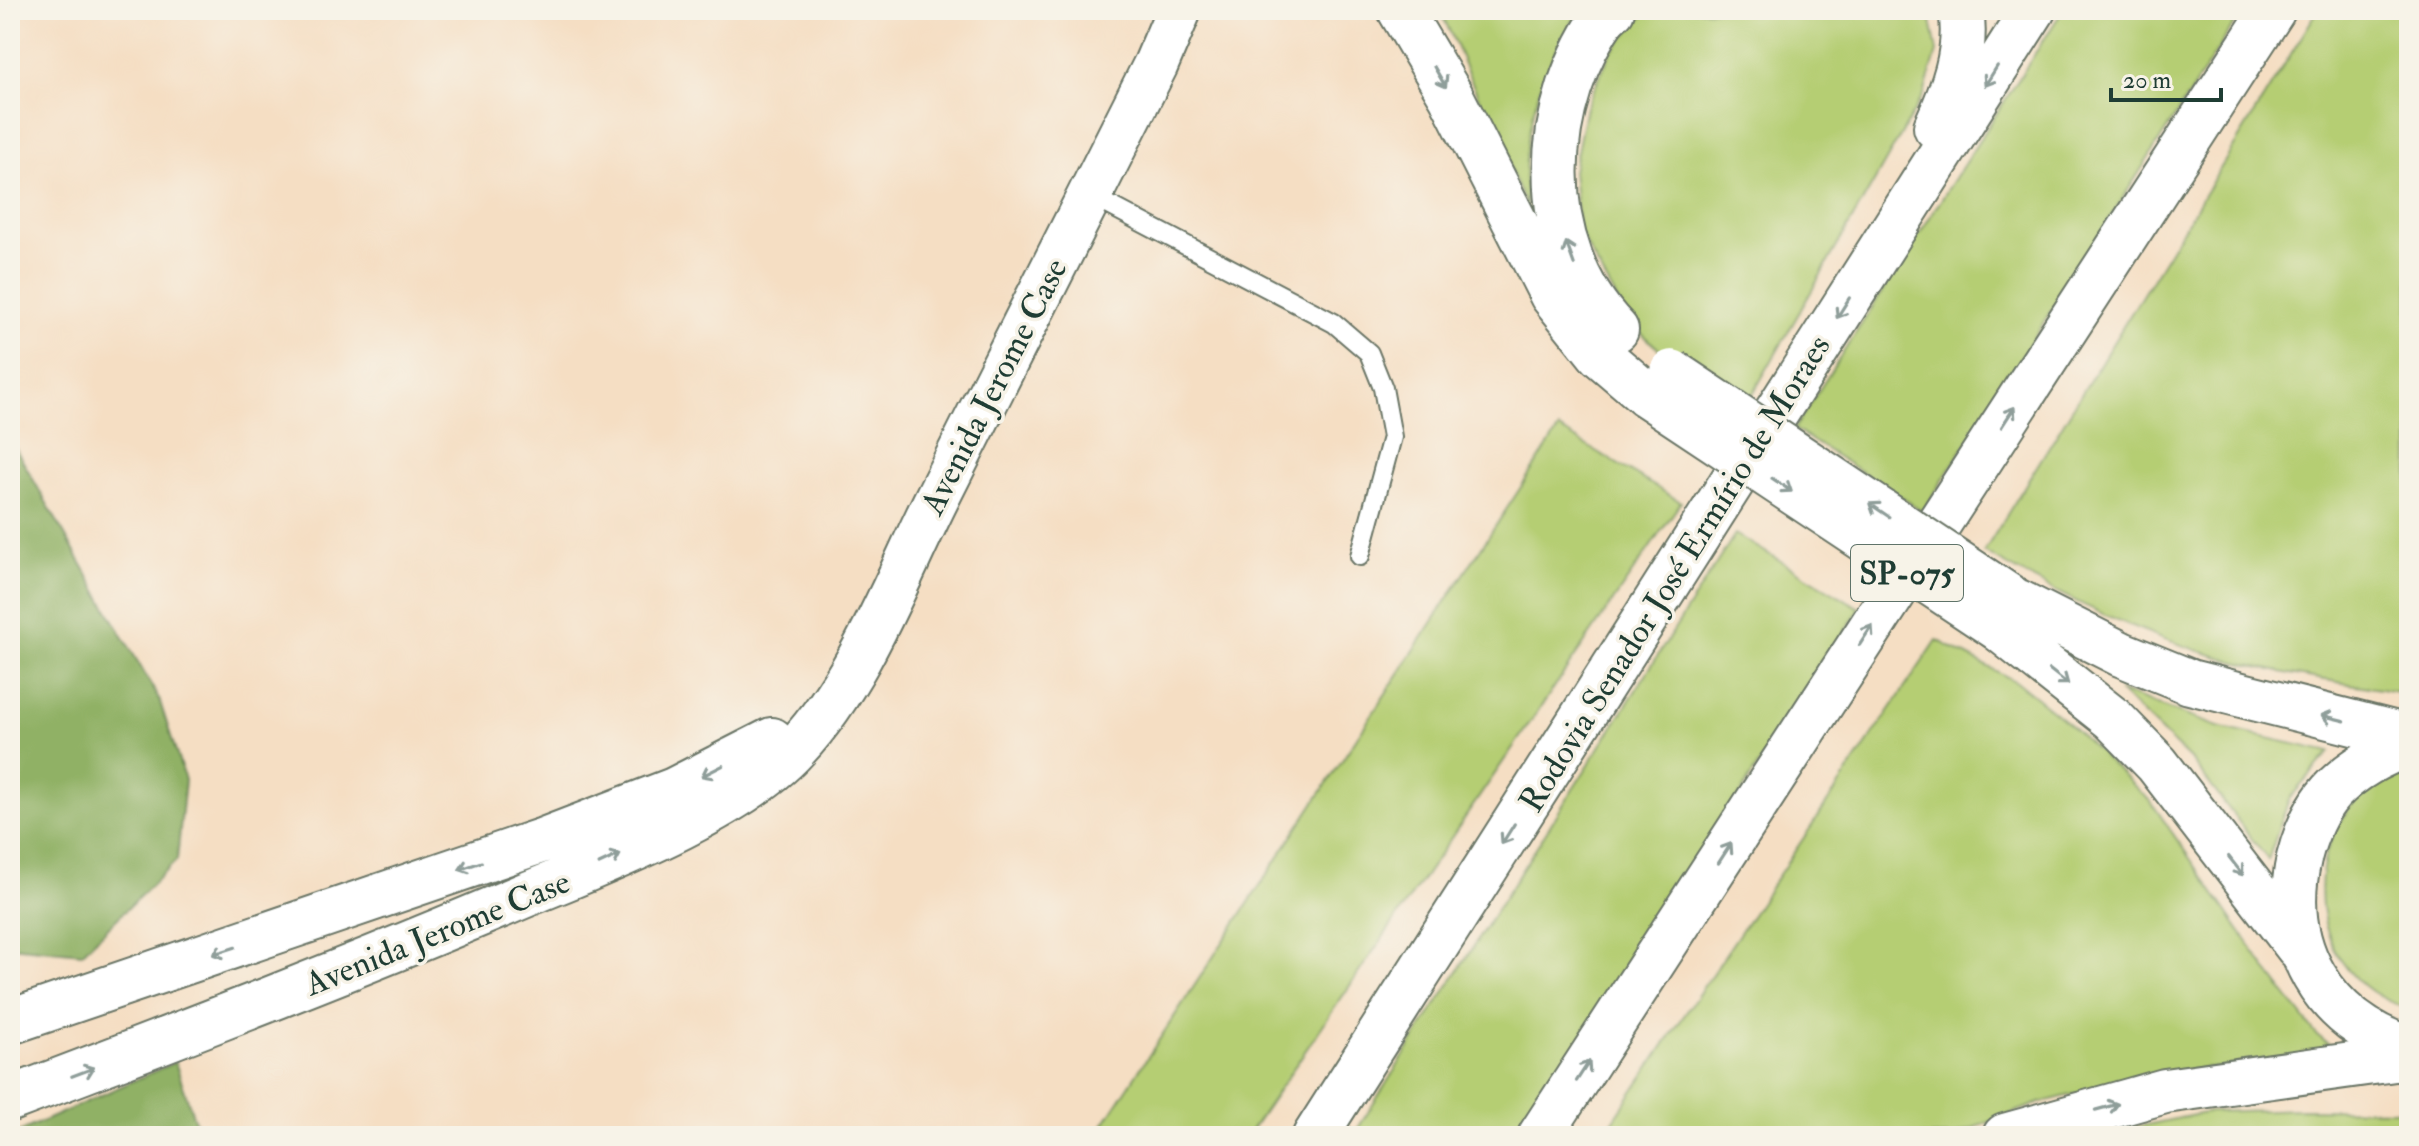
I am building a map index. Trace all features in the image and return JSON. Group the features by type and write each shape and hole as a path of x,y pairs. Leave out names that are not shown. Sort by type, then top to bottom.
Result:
{"main road":[{"name":"Avenida Jerome Case","path":"10,1099 360,965 689,822 760,779 795,750 829,706 866,646 1156,64 1179,10"},
{"name":"Avenida Jerome Case","path":"1156,64 1202,10"},
{"path":"1400,10 1451,96 1552,295 1600,355 1660,384 2006,614 2157,764 2298,947 2316,981 2345,1015 2383,1041 2409,1049"},
{"path":"1885,242 1954,87 1964,30 1961,10"},
{"name":"Rodovia Senador José Ermírio de Moraes","path":"1315,1136 2033,10"},
{"name":"SP-075","path":"1540,1136 2273,10"},
{"path":"1608,12 1568,97 1553,168 1556,215 1585,291 1660,384"},
{"path":"2006,614 2190,682 2409,737"},
{"name":"Avenida Jerome Case","path":"10,1022 320,918 660,796 760,747 829,706"},
{"path":"2298,947 2292,887 2304,837 2331,792 2371,759 2409,744"},
{"path":"2005,1136 2165,1091 2409,1057"}],"lane":[{"path":"1090,195 1334,323 1369,353 1383,388 1392,437 1360,556"}],"green space":[{"path":"1437,10 1580,10 1553,56 1535,104 1526,155 1527,208 1446,23"},
{"path":"1649,10 1929,10 1937,52 1924,94 1747,404 1661,351 1630,323 1579,232 1573,171 1586,107 1611,51"},
{"path":"2063,10 2243,10 1923,511 1794,429"},
{"path":"2318,10 2409,10 2409,694 2273,671 2196,650 2103,614 1984,552"},
{"path":"1559,429 1681,502 1247,1136 1096,1136"},
{"path":"10,439 159,699 185,780 177,860 82,953 10,946"},
{"path":"1735,534 1860,608 1519,1136 1353,1136"},
{"path":"1937,640 2017,682 2070,725 2151,802 2271,976 2316,1034 2341,1055 2154,1074 2039,1103 1953,1136 1603,1136"},
{"path":"2119,691 2218,727 2330,752 2289,799 2268,860 2192,761"},
{"path":"2409,768 2409,1008 2370,990 2343,962 2326,928 2321,889 2327,851 2344,815 2371,787"},
{"path":"175,1062 200,1136 10,1136"},
{"path":"2409,1110 2409,1136 2093,1136 2209,1112"}]}
